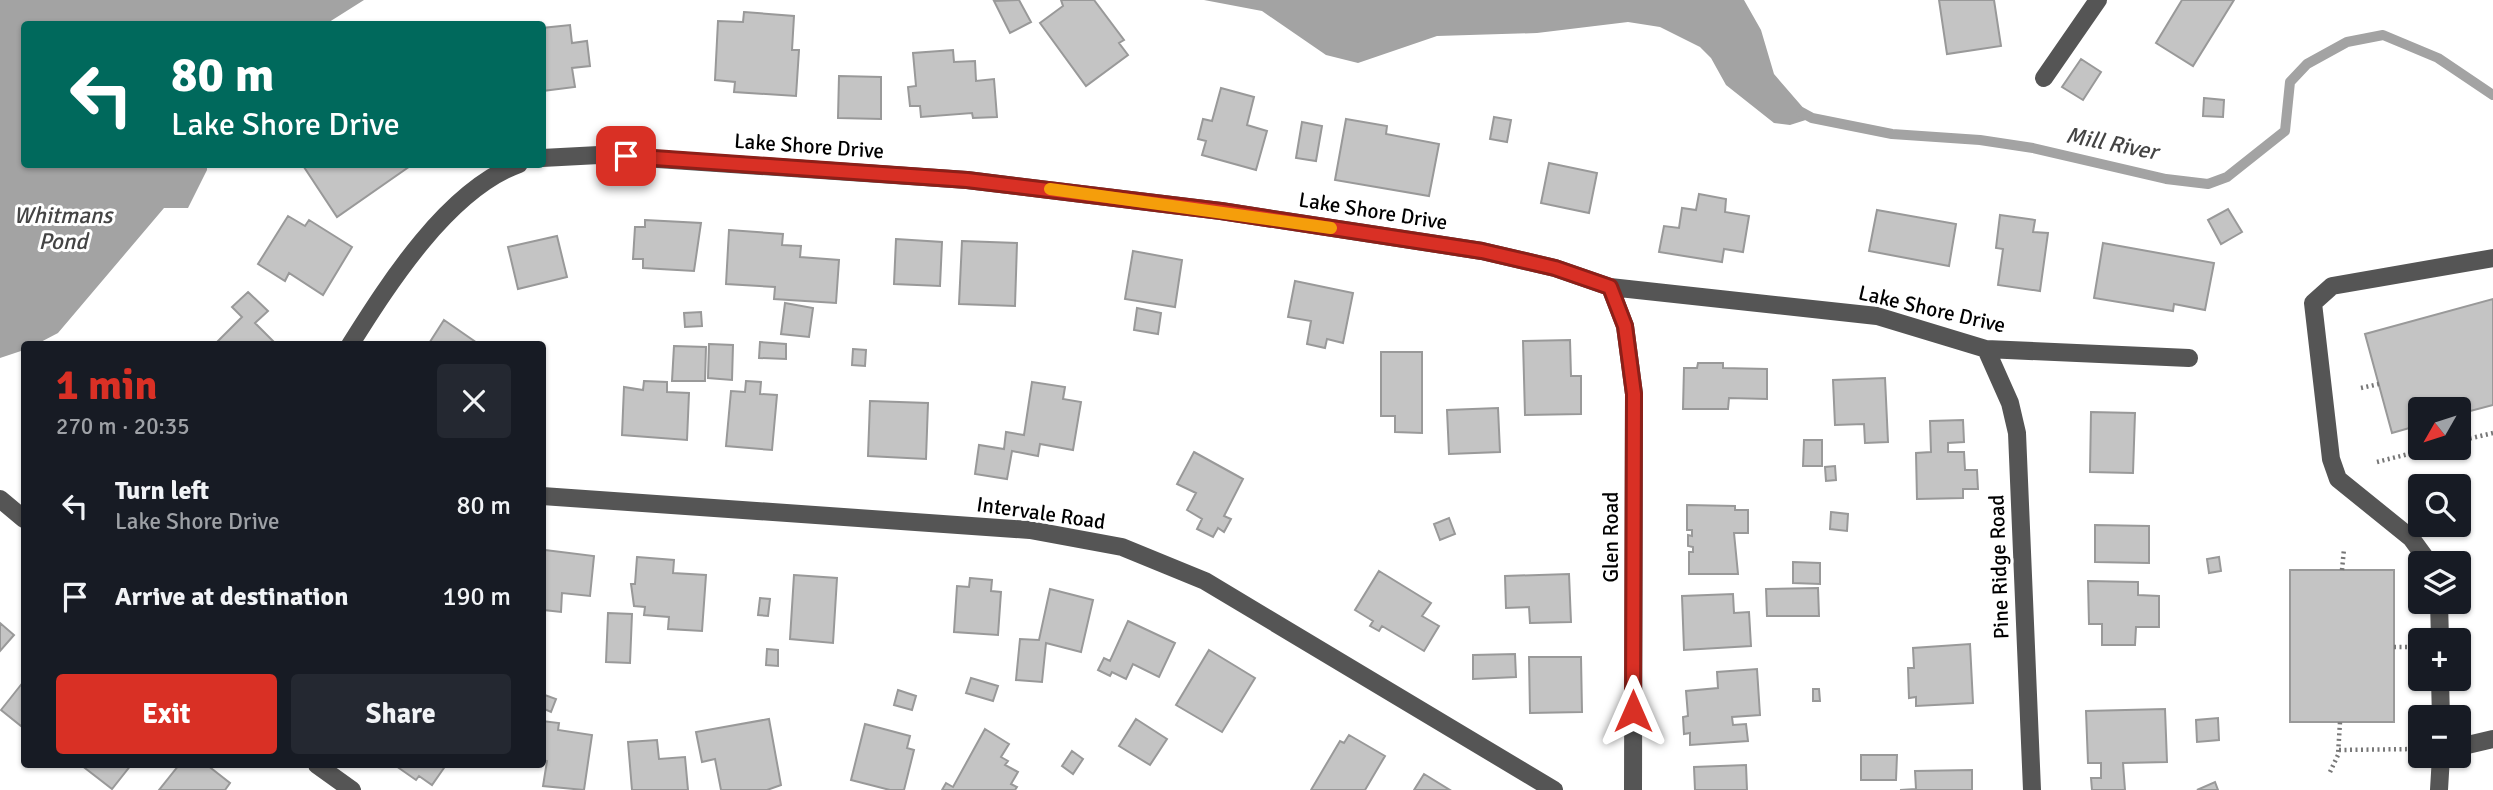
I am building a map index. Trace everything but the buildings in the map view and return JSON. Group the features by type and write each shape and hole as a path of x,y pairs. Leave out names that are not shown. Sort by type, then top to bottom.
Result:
{"street":[{"path":"2044,78 2098,0"},
{"name":"Lake Shore Drive","path":"546,158 599,155 954,179 1053,189 1221,211 1482,251 1555,268 1610,287 1877,316 1986,349 2189,358"},
{"path":"353,341 423,238 483,185 512,168"},
{"path":"2420,551 2411,538 2338,479 2331,458 2313,303 2332,286 2493,258"},
{"name":"Glen Road","path":"1610,287 1625,326 1634,394 1633,790"},
{"name":"Pine Ridge Road","path":"1986,349 2010,403 2017,433 2032,790"},
{"name":"Intervale Road","path":"546,496 1030,530 1122,548 1205,581 1553,790"},
{"path":"0,499 21,516"},
{"path":"2471,744 2493,739"},
{"path":"321,768 352,790"},
{"path":"2439,790 2440,768"}],"path":[{"path":"2361,388 2379,384"},
{"path":"2471,438 2493,433"},
{"path":"2377,461 2408,454"},
{"path":"2342,570 2344,549"},
{"path":"2394,647 2408,647"},
{"path":"2330,772 2339,750 2340,722"},
{"path":"2339,750 2408,749"}],"water":[{"name":"Whitmans Pond","path":"0,0 364,0 331,21 21,21 21,168 207,170 188,208 164,208 58,333 43,341 21,341 21,351 0,358"},
{"path":"1204,0 1744,0 1761,30 1774,74 1812,118 1790,125 1774,123 1726,85 1711,58 1700,47 1660,27 1628,22 1537,33 1437,36 1358,63 1326,55 1262,11"}],"waterway":[{"name":"Mill River","path":"1801,112 1812,118 1892,134 1980,140 2033,148 2166,179 2208,184 2227,177 2285,131 2290,82 2307,64 2347,42 2383,35 2438,58 2493,95"}],"slow traffic":[{"path":"1050,189 1331,228"}],"route":[{"path":"626,156 967,180 1221,211 1482,251 1555,268 1610,287 1625,326 1634,394 1633,711"}]}
